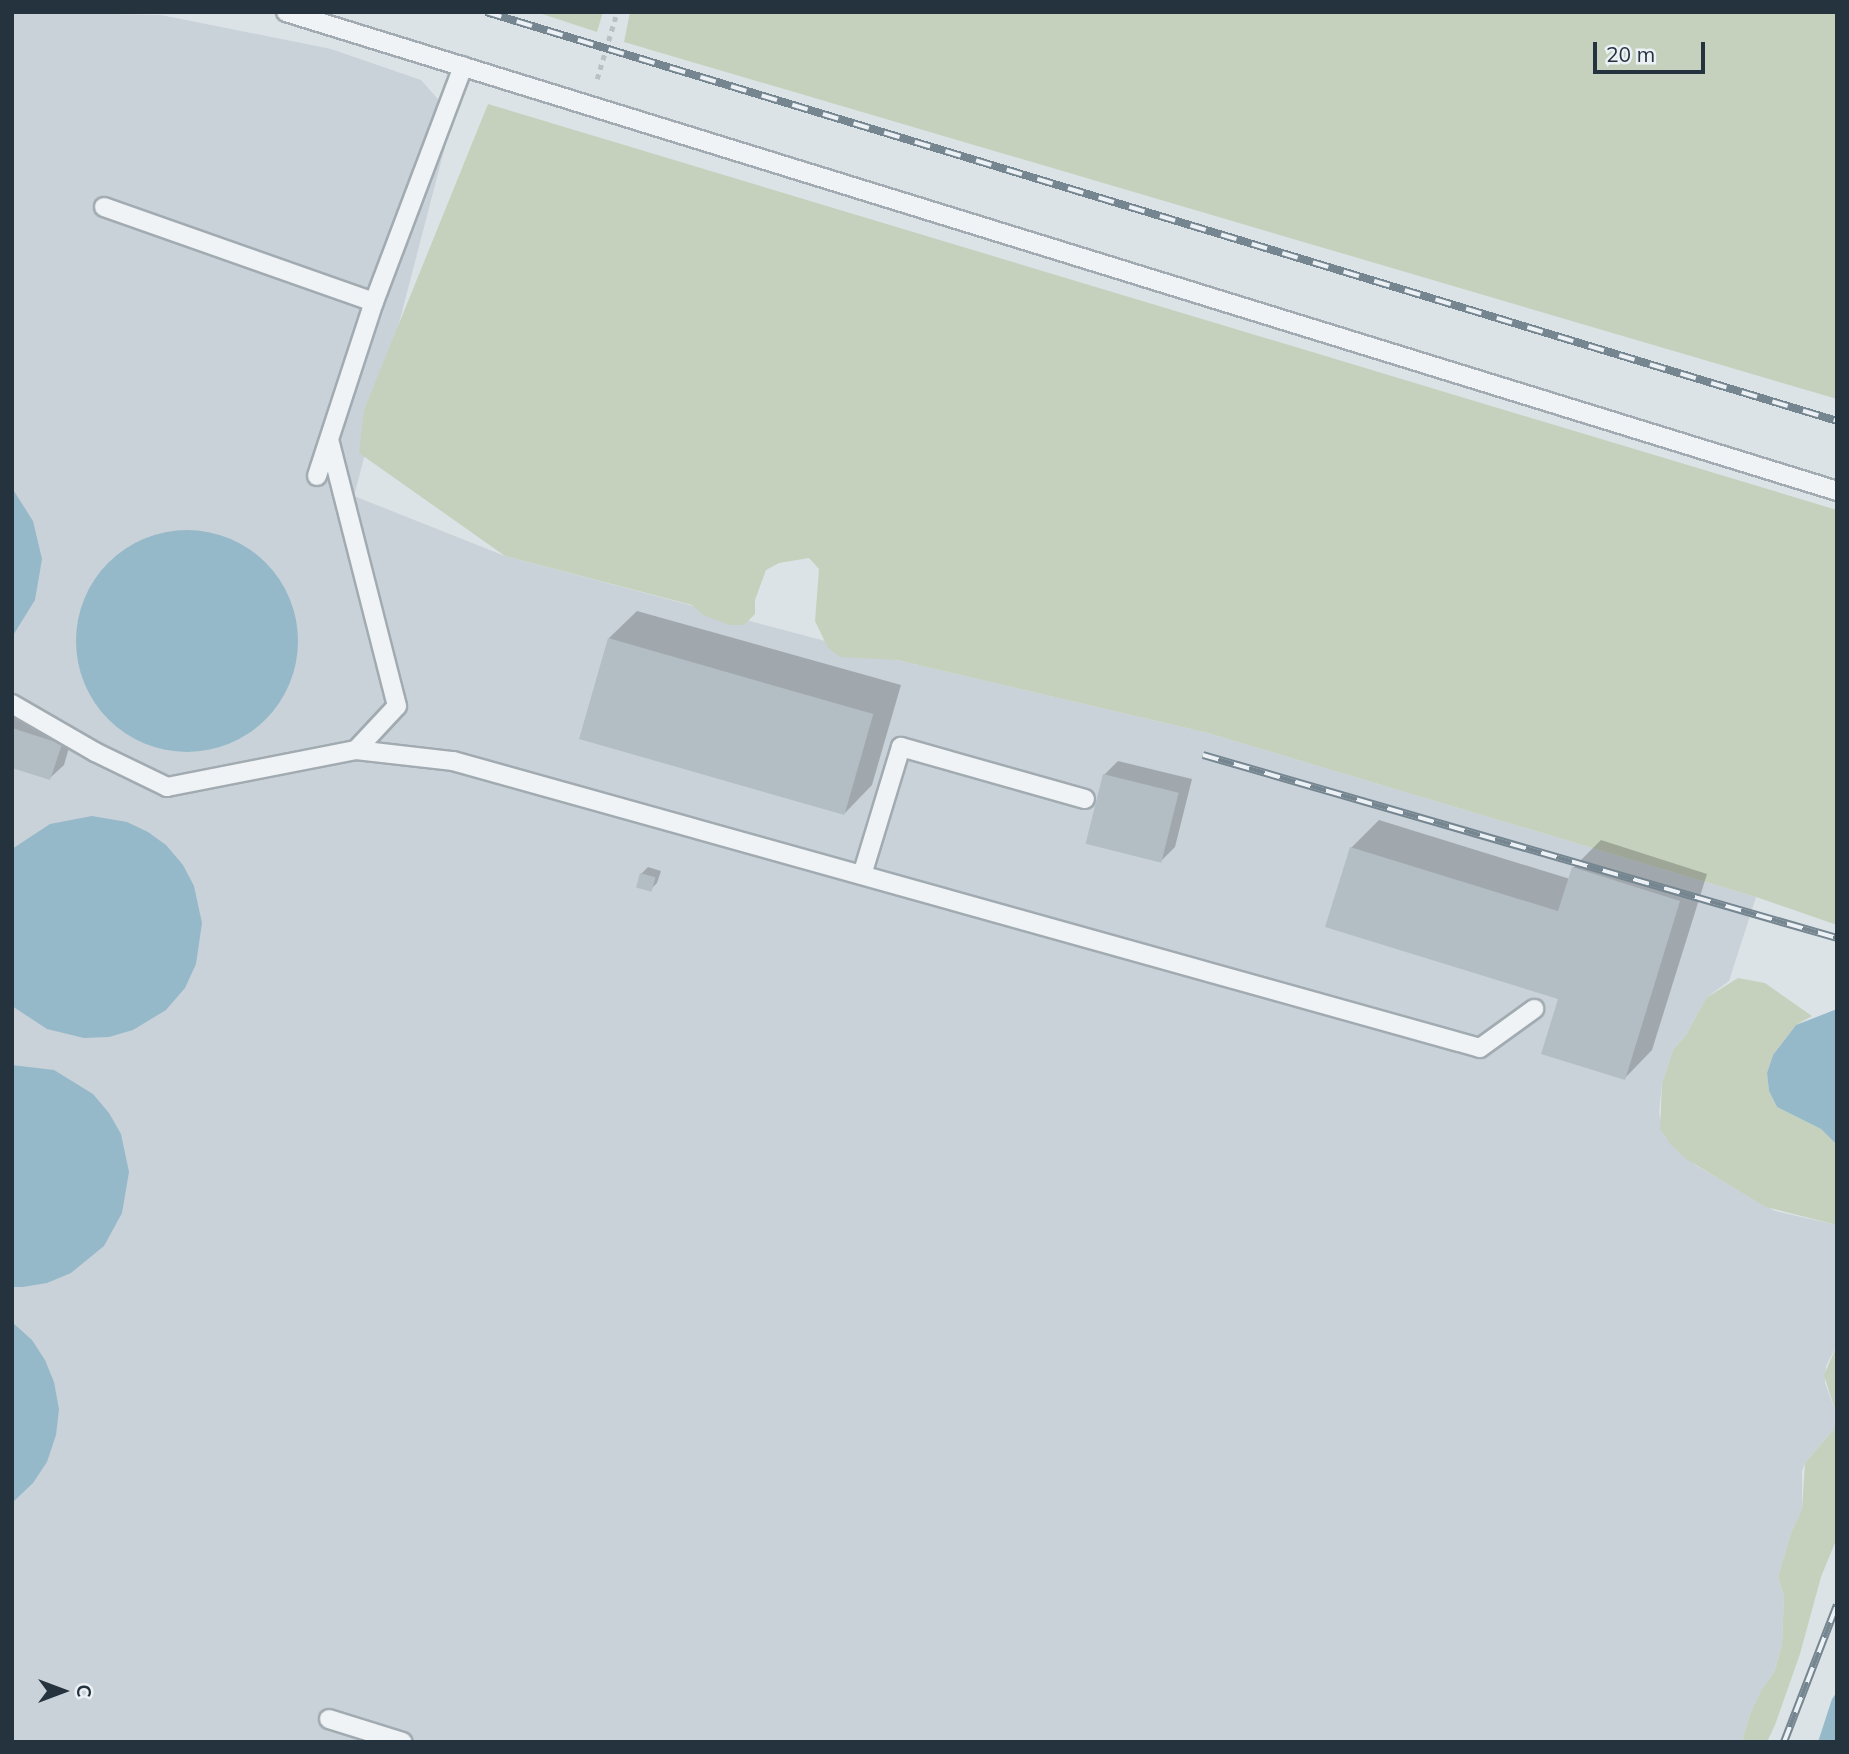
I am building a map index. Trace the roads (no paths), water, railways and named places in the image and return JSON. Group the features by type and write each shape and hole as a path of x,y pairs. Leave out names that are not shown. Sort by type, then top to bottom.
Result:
{"lane":[{"path":"286,12 1837,491"},
{"path":"317,475 330,443 374,302 463,66"},
{"path":"104,207 374,302"},
{"path":"330,443 397,706 356,750"},
{"path":"12,704 95,752 167,788 356,750 453,761 1480,1048 1534,1009"},
{"path":"862,875 901,747 1085,799"},
{"path":"329,1719 402,1742"}],"water":[{"path":"12,488 33,521 42,559 35,600 12,637"},
{"path":"187,530 209,532 229,538 266,562 290,599 296,619 296,663 290,683 266,720 229,744 209,750 187,752 165,750 145,744 108,720 84,683 78,663 76,641 78,619 84,599 108,562 145,538 165,532"},
{"path":"92,816 127,822 166,845 183,865 194,886 202,923 196,964 185,988 166,1010 133,1030 109,1037 84,1038 47,1029 12,1006 12,849 50,824"},
{"path":"1837,1009 1837,1145 1821,1129 1777,1107 1769,1091 1767,1073 1773,1055 1796,1025"},
{"path":"12,1065 54,1070 93,1094 109,1113 121,1134 129,1172 122,1213 104,1246 71,1273 47,1283 23,1287 12,1287"},
{"path":"12,1322 32,1340 45,1360 54,1382 59,1409 56,1435 47,1462 33,1483 12,1503"},
{"path":"1837,1692 1837,1742 1818,1742 1832,1699"}],"railway":[{"path":"486,12 1837,421"},
{"path":"1203,755 1837,938"},
{"path":"1784,1742 1837,1605"}]}
